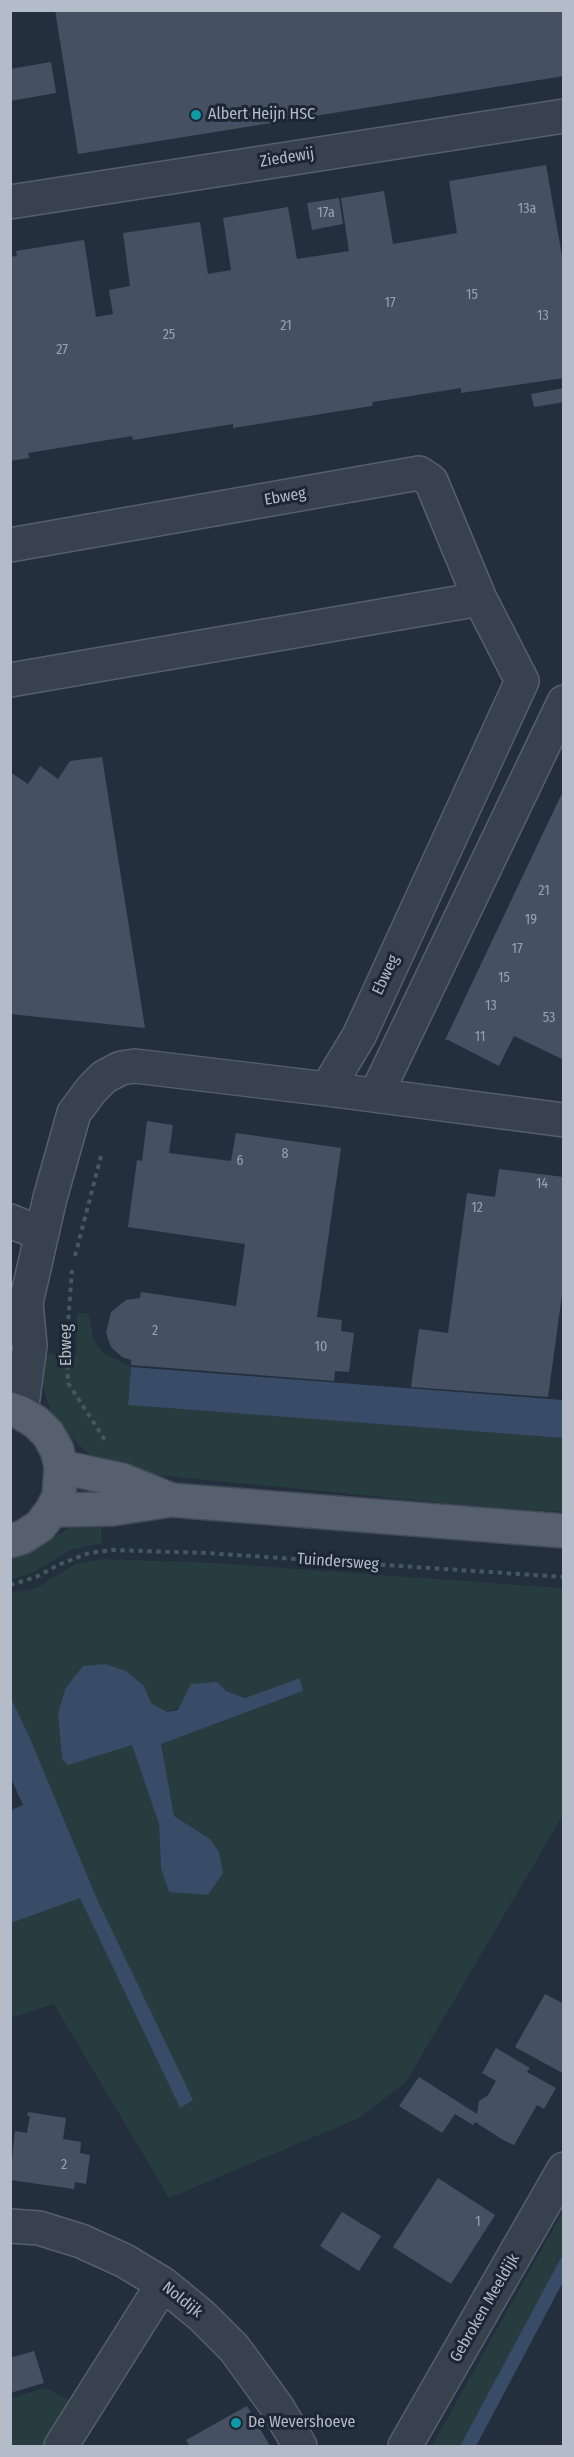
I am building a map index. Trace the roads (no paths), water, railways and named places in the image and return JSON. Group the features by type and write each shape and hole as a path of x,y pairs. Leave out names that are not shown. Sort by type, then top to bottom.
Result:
{"main road":[{"path":"10,1541 23,1537 40,1526 52,1510 58,1497 61,1467 57,1450 48,1434 36,1422 16,1411"},
{"path":"61,1467 111,1493 171,1500 564,1531"},
{"path":"52,1510 111,1493"}],"street":[{"name":"Ziedewij","path":"10,202 564,116"},
{"name":"Ebweg","path":"10,545 419,473 431,481 480,599 522,681 359,1036 327,1089"},
{"path":"10,680 480,599"},
{"path":"376,1095 564,702"},
{"path":"16,1411 30,1345 18,1316 75,1113 92,1089 104,1077 121,1068 135,1066 564,1120"},
{"path":"10,1221 42,1234"},
{"name":"Gebroken Meeldijk","path":"405,2446 564,2169"},
{"name":"Noldijk","path":"10,2226 39,2229 81,2241 125,2261 163,2284 202,2316 234,2348 277,2407 300,2446"},
{"path":"61,2446 163,2284"}],"water":[{"path":"131,1367 563,1400 563,1438 128,1405"},
{"path":"105,1664 126,1671 144,1686 151,1703 167,1712 178,1710 191,1684 217,1682 226,1691 245,1698 300,1678 303,1691 161,1744 174,1816 210,1839 219,1852 223,1873 208,1895 169,1892 161,1868 159,1824 132,1745 68,1765 62,1759 58,1714 65,1689 83,1666"},
{"path":"11,1698 97,1899 193,2100 180,2108 80,1898 11,1923 11,1810 23,1805 11,1778"},
{"path":"563,2254 563,2282 476,2446 460,2446"}],"place":[{"name":"Albert Heijn HSC","path":"196,115"},
{"name":"De Wevershoeve","path":"236,2423"}]}
